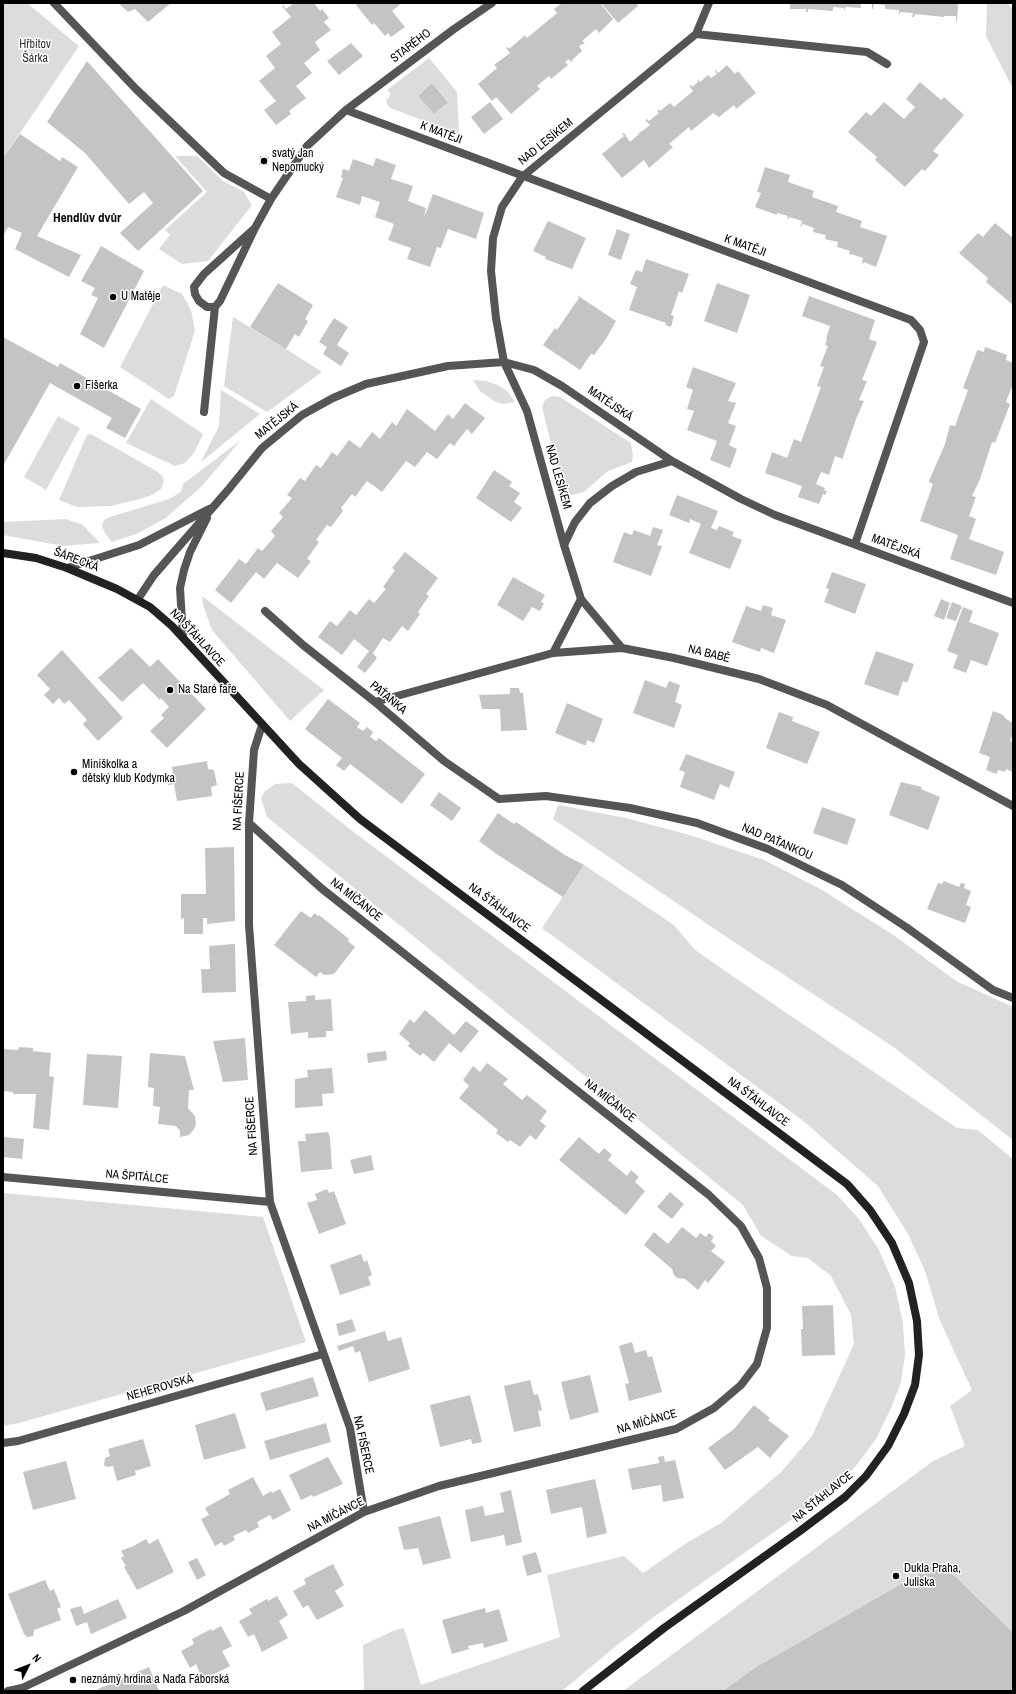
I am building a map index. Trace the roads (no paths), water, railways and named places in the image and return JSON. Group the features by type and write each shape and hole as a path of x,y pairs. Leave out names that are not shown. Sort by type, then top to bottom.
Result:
{"street":[{"path":"54,3 136,89 224,173 271,199"},
{"name":"STARÉHO","path":"346,110 454,29 492,3"},
{"path":"709,3 696,34 867,52 887,64"},
{"name":"NAD LESÍKEM","path":"581,599 564,545 527,412 504,362 496,318 491,271 493,238 502,207 522,177 696,34"},
{"path":"204,412 215,308 220,301 255,228 271,199 308,146 346,110"},
{"name":"K MATĚJI","path":"346,110 522,177 911,320 920,330 924,342 855,544"},
{"path":"215,308 207,307 199,301 195,294 194,287 204,274 255,228"},
{"name":"MATĚJSKÁ","path":"138,599 154,575 262,448 302,415 333,398 366,384 448,366 504,362 534,370 562,386 672,461 741,500 776,515 1013,603"},
{"name":"NAD LESÍKEM","path":"564,545 575,522 590,502 612,486 636,472 672,461"},
{"name":"MATĚJSKÁ","path":"68,568 139,545 213,507"},
{"name":"MATĚJSKÁ","path":"183,637 180,588 184,570 190,552 213,507"},
{"name":"ŠÁRECKÁ","path":"3,553 36,558 68,568 138,599"},
{"name":"NA ŠŤÁHLAVCE","path":"138,599 160,615 183,637 262,725 315,779 360,819 846,1184 870,1210 892,1243 909,1283 917,1321 919,1355 915,1385 904,1414 888,1446 866,1476 834,1506 664,1628 583,1691"},
{"path":"553,653 581,599 622,648"},
{"name":"PAŤANKA","path":"265,611 303,645 375,702 444,761 499,798"},
{"name":"NA BABĚ","path":"375,702 553,653 622,648 674,658 759,679 827,705 1013,806"},
{"name":"NA FIŠERCE","path":"262,725 254,750 249,824 249,925 270,1202 350,1428 364,1512"},
{"name":"NAD PAŤANKOU","path":"499,798 546,796 630,808 697,823 768,849 842,885 906,927 993,990 1013,998"},
{"name":"NA MÍČÁNCE","path":"8,1691 21,1690 184,1610 364,1512 439,1486 676,1429 714,1408 741,1385 757,1364 766,1328 767,1288 759,1258 741,1226 709,1195 321,888 249,824"},
{"name":"NA ŠPITÁLCE","path":"3,1176 270,1202"},
{"name":"NEHEROVSKÁ","path":"3,1443 18,1441 323,1354"}],"place":[{"name":"svatý Jan Nepomucký","path":"264,161"},
{"name":"U Matěje","path":"113,297"},
{"name":"Fišerka","path":"77,386"},
{"name":"Na Staré faře","path":"170,690"},
{"name":"Miniškolka a dětský klub Kodymka","path":"74,772"},
{"name":"Dukla Praha, Juliska","path":"896,1576"},
{"name":"neznámý hrdina a Naďa Fáborská","path":"73,1680"}],"district":[{"name":"Hendlův dvůr","path":"87,219"}],"park label":[{"name":"Hřbitov Šárka","path":"35,52"}]}
